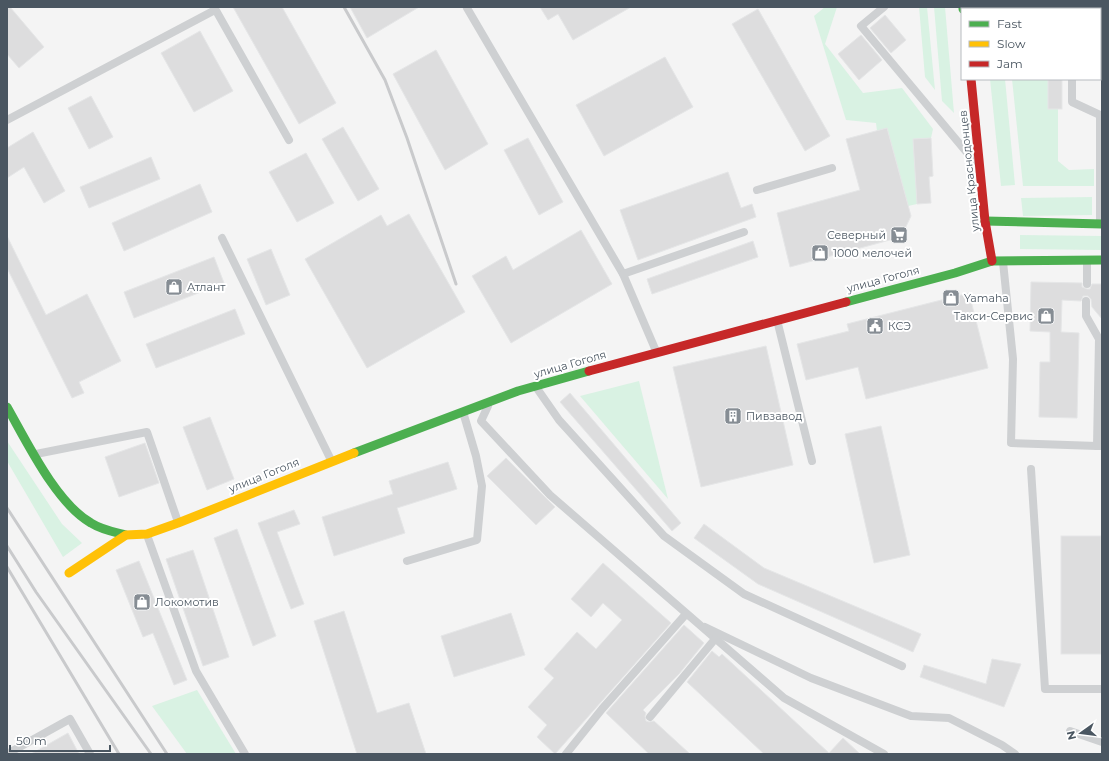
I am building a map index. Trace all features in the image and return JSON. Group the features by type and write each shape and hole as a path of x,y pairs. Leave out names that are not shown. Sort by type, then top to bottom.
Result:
{"street":[{"name":"улица Краснодонцев","path":"971,80 985,222 992,261"},
{"path":"985,222 1101,224"},
{"name":"улица Гоголя","path":"7,407 34,454 61,494 86,520 105,531 126,535 147,534 178,523 331,461 463,411 536,386 656,352 955,273 992,261 1102,260"},
{"path":"69,573 126,535"}],"lane":[{"path":"884,7 861,26 980,168"},
{"path":"7,120 214,8 289,140"},
{"path":"467,8 623,274 656,352"},
{"path":"1072,80 1072,102 1100,115 1101,224"},
{"path":"757,190 832,168"},
{"path":"623,274 744,232"},
{"path":"222,238 331,461"},
{"path":"1087,260 1087,284"},
{"path":"1003,261 1014,359 1011,443 1099,446 1099,339 1086,316 1086,301"},
{"path":"777,320 812,461"},
{"path":"536,386 559,420 664,536 744,594 902,666"},
{"path":"490,402 481,421 550,495 715,640 784,698 884,754"},
{"path":"408,561 477,540 482,486 476,456 463,411"},
{"path":"34,454 146,432 178,523"},
{"path":"1031,469 1045,689 1102,689"},
{"path":"147,534 196,671 245,754"},
{"path":"566,754 602,708 686,614"},
{"path":"696,622 818,681 911,716 949,718 1002,745 1015,754"},
{"path":"650,717 715,640"},
{"path":"7,754 70,719 90,754"},
{"path":"1070,730 1102,742"}],"green space":[{"path":"825,7 837,7 825,44 863,93 902,88 933,129 931,138 914,139 917,204 908,206 887,128 877,131 876,123 846,120 814,16"},
{"path":"919,7 927,7 935,90 925,77"},
{"path":"934,7 945,7 954,113 942,101"},
{"path":"990,80 1005,80 1015,185 1001,186"},
{"path":"1012,80 1048,80 1048,109 1058,109 1058,161 1069,170 1094,169 1094,186 1023,186"},
{"path":"1092,197 1092,215 1023,216 1021,198"},
{"path":"1020,235 1102,236 1102,250 1020,249"},
{"path":"639,381 668,499 580,396"},
{"path":"7,441 62,524 82,543 63,557 7,461"},
{"path":"197,690 236,754 187,754 152,706"}],"building":[{"path":"7,7 10,7 44,47 19,68 7,54"},
{"path":"233,7 282,7 336,103 299,124"},
{"path":"350,7 419,7 367,38"},
{"path":"540,7 631,7 573,40 558,14 548,20"},
{"path":"758,9 830,136 805,151 732,24"},
{"path":"885,15 906,40 891,53 870,28"},
{"path":"200,31 233,91 194,112 161,53"},
{"path":"861,35 882,60 859,80 838,54"},
{"path":"436,50 488,144 445,170 393,74"},
{"path":"665,57 693,107 604,156 576,105"},
{"path":"1048,80 1062,80 1062,109 1048,109"},
{"path":"91,96 113,137 89,149 68,108"},
{"path":"343,127 379,189 358,201 322,139"},
{"path":"887,128 911,216 901,237 790,267 777,213 860,190 846,139"},
{"path":"33,132 65,191 44,203 24,167 7,178 7,148"},
{"path":"528,138 563,202 539,215 504,150"},
{"path":"931,138 933,176 929,177 931,203 917,204 913,139"},
{"path":"306,153 334,203 297,222 269,172"},
{"path":"151,157 160,179 89,208 80,187"},
{"path":"728,172 741,208 752,204 756,217 638,260 620,210"},
{"path":"200,184 212,212 124,251 112,223"},
{"path":"409,214 465,312 367,368 305,259 381,215 387,226"},
{"path":"581,230 612,284 511,343 472,276 506,256 513,270"},
{"path":"7,236 46,315 87,294 121,361 79,382 84,393 72,398 7,268"},
{"path":"753,241 758,257 652,294 647,279"},
{"path":"271,249 290,295 266,305 247,259"},
{"name":"Атлант","path":"214,257 224,283 134,318 124,292"},
{"path":"1031,282 1082,283 1082,287 1087,289 1090,289 1092,284 1102,284 1102,319 1092,307 1091,299 1088,296 1083,296 1081,301 1062,300 1061,332 1079,333 1077,418 1039,417 1040,362 1050,362 1050,332 1030,331"},
{"path":"969,293 988,368 866,399 858,367 806,380 797,344 849,331 847,324"},
{"path":"235,309 245,334 156,368 146,344"},
{"name":"Пивзавод","path":"766,346 793,465 701,487 673,367"},
{"path":"570,393 681,523 672,531 560,402"},
{"path":"210,417 234,479 207,490 183,427"},
{"path":"881,426 910,555 874,563 845,434"},
{"path":"145,443 159,483 119,497 105,457"},
{"path":"506,458 555,507 536,525 487,476"},
{"path":"448,462 457,489 397,508 405,533 334,556 322,517 393,494 389,481"},
{"path":"294,510 300,524 277,532 304,604 291,609 258,523"},
{"path":"704,524 764,568 921,634 913,652 758,584 694,538"},
{"path":"237,529 276,636 253,646 214,538"},
{"path":"1061,536 1101,536 1101,654 1061,654"},
{"path":"193,550 229,657 203,666 166,559"},
{"name":"Локомотив","path":"139,561 187,680 174,685 153,633 143,637 116,570"},
{"path":"603,563 671,623 555,754 537,737 547,725 528,707 554,678 544,669 577,632 596,649 622,620 603,603 591,617 571,599"},
{"path":"344,611 377,713 409,703 426,754 357,754 314,621"},
{"path":"511,613 525,655 454,677 441,636"},
{"path":"684,625 704,643 679,674 643,710 646,713 646,721 654,721 690,754 649,754 606,713"},
{"path":"712,651 719,657 722,654 829,753 843,738 860,754 764,754 687,682"},
{"path":"992,659 1021,664 1004,707 920,677 924,665 986,684"},
{"path":"68,733 79,754 31,754"}],"railway":[{"path":"344,7 385,80 407,138 456,284"},
{"path":"7,508 167,754"},
{"path":"7,546 36,592 151,754"},
{"path":"7,567 119,754"}],"traffic: fast":[{"path":"985,221 1102,224"},
{"path":"846,302 955,273 992,261 1102,260"},
{"path":"354,453 518,391 589,371"},
{"path":"7,407 43,471 54,487 78,514 99,527 126,535"}],"traffic: slow":[{"path":"69,573 126,535 147,534 178,523 354,453"}],"traffic: jam":[{"path":"971,80 985,221 992,261"},
{"path":"589,371 846,302"}],"place":[{"name":"Северный","path":"899,235"},
{"name":"1000 мелочей","path":"820,253"},
{"name":"Атлант","path":"174,287"},
{"name":"Yamaha","path":"951,298"},
{"name":"Такси-Сервис","path":"1046,316"},
{"name":"КСЭ","path":"875,326"},
{"name":"Пивзавод","path":"733,416"},
{"name":"Локомотив","path":"142,602"}]}
